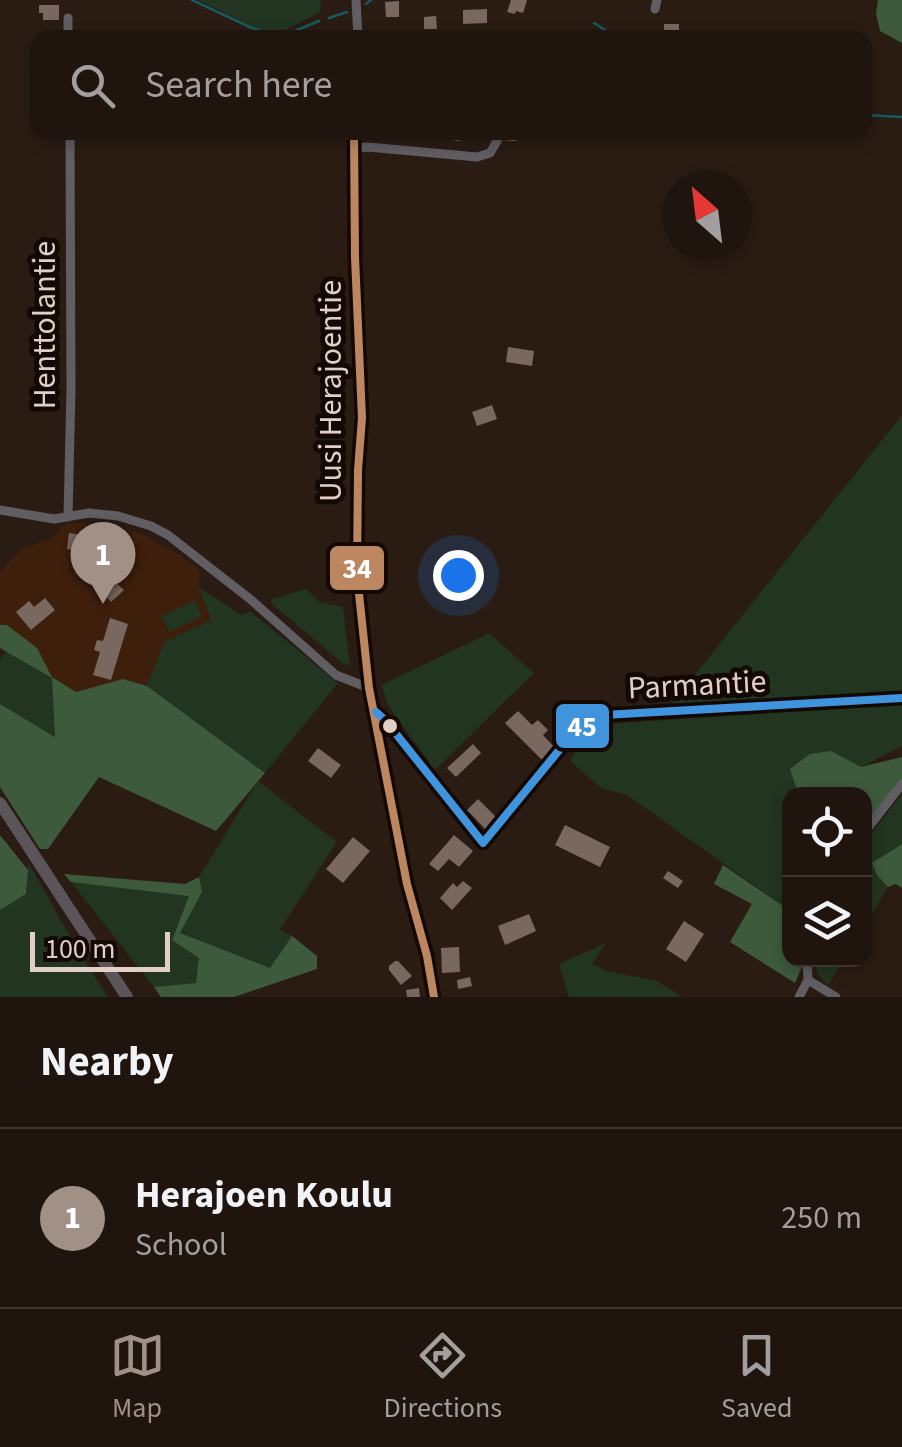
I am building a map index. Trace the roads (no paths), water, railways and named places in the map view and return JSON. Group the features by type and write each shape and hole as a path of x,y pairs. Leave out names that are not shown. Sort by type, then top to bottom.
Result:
{"main road":[{"path":"0,803 127,997"}],"street":[{"path":"356,0 358,30"},
{"path":"68,18 68,30"},
{"name":"Henttolantie","path":"68,516 70,140"},
{"name":"Uusi Herajoentie","path":"354,140 362,418 357,575 369,688 407,884 434,997"},
{"path":"354,148 476,157 490,153 497,140"},
{"path":"0,510 38,518 89,513 118,516 152,526 168,534 250,599 336,675 369,688"},
{"name":"Parmantie","path":"374,710 483,842 574,732 604,716 902,698"},
{"path":"872,823 902,784"},
{"path":"799,997 808,980 807,967"},
{"path":"808,980 836,997"}],"waterway":[{"path":"192,0 258,30"},
{"path":"366,4 371,0"},
{"path":"329,18 347,12"},
{"path":"297,30 319,21"},
{"path":"594,23 605,30"},
{"path":"872,115 902,117"}],"place":[{"name":"Herajoen Koulu","path":"103,604"}]}
